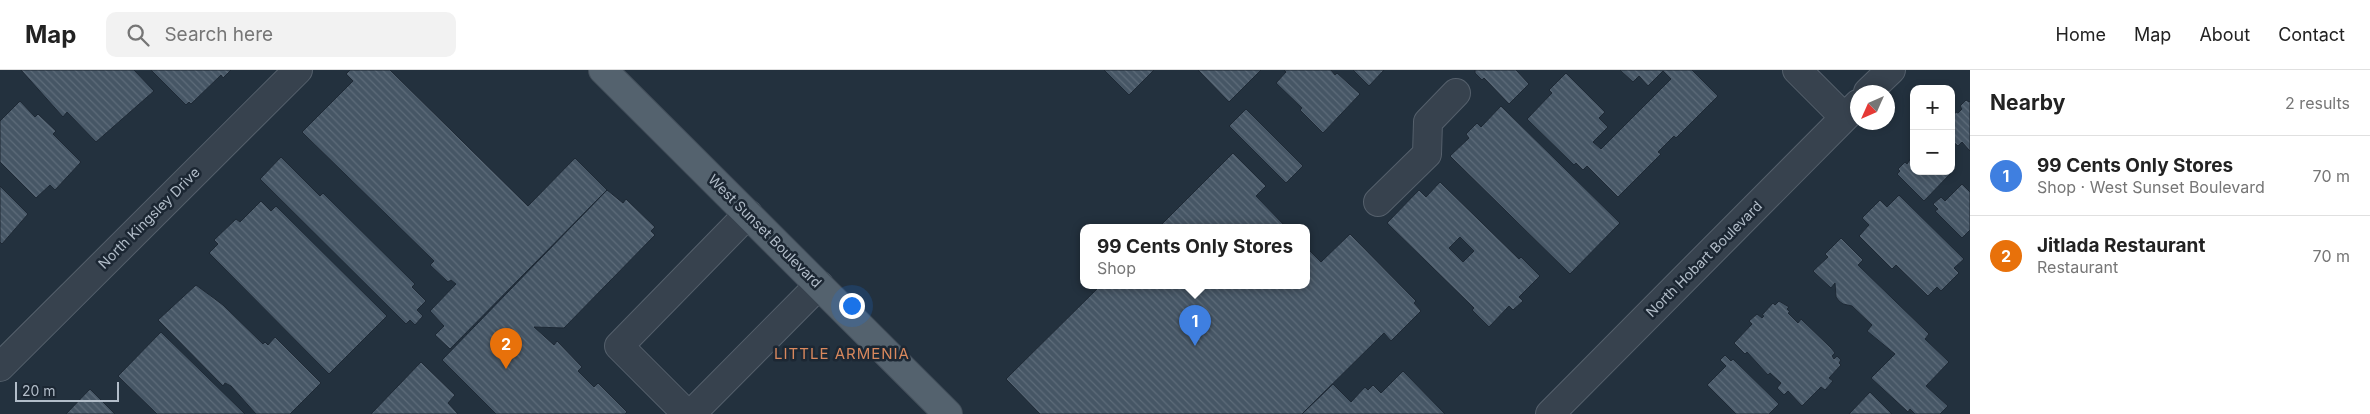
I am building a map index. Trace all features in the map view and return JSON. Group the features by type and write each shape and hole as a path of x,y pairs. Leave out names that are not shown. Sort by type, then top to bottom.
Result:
{"main road":[{"name":"West Sunset Boulevard","path":"603,70 948,414"}],"street":[{"name":"North Kingsley Drive","path":"0,366 298,70"},
{"path":"1796,70 1850,110"},
{"path":"1875,85 1890,70"},
{"path":"1378,202 1426,154 1428,122 1456,93"},
{"name":"North Hobart Boulevard","path":"1550,414 1850,112"},
{"path":"748,214 619,346 689,414 819,285"}],"building":[{"path":"21,70 134,70 154,91 96,142 67,112 63,117"},
{"path":"151,70 231,70 223,78 221,75 191,104 189,102 186,105"},
{"path":"350,70 390,70 528,206 575,158 607,190 450,349 435,335 444,326 430,311 456,284 451,280 448,282 430,265 434,261 302,132 353,81 346,74"},
{"path":"1104,70 1154,70 1129,95"},
{"path":"1198,70 1261,70 1229,102"},
{"path":"1284,70 1331,70 1335,75 1337,73 1360,94 1323,133 1300,110 1302,108 1276,83 1286,72"},
{"path":"1353,70 1384,70 1369,86"},
{"path":"1475,70 1516,70 1529,84 1509,104 1484,78 1482,80 1475,73"},
{"path":"1620,70 1692,70 1718,96 1676,138 1674,136 1658,152 1661,154 1618,197 1587,166 1583,170 1576,163 1574,165 1527,119 1552,93 1549,90 1566,73 1605,112 1599,118 1608,127 1593,142 1601,149 1671,79 1663,71 1648,86 1639,76 1633,82"},
{"path":"1966,100 1970,101 1970,151 1962,142 1958,146 1955,143 1955,113 1962,109 1960,106"},
{"path":"20,101 35,117 38,114 56,131 53,134 81,162 55,190 50,185 36,198 0,162 0,121"},
{"path":"1501,106 1620,223 1570,274 1450,156 1469,138 1466,134 1477,123 1481,127"},
{"path":"1246,109 1303,166 1286,183 1229,126"},
{"path":"1233,153 1266,186 1256,196 1283,224 1162,224"},
{"path":"281,157 320,196 323,193 415,284 412,287 426,301 417,310 423,316 415,325 410,320 406,324 260,179"},
{"path":"1910,160 1910,175 1949,175 1924,201 1897,174 1900,171 1898,169 1905,162 1907,164"},
{"path":"1440,182 1519,259 1521,257 1540,276 1519,297 1523,301 1513,310 1509,306 1489,327 1472,310 1474,308 1387,223 1419,190 1426,197","holes":["1460,237 1474,251 1463,262 1449,248"]},
{"path":"1962,184 1970,192 1970,230 1962,238 1935,211 1938,209 1933,204 1941,197 1945,201"},
{"path":"0,186 28,214 2,244 0,242"},
{"path":"607,190 623,203 626,199 655,227 651,231 655,235 564,328 534,327 554,345 557,341 582,367 578,371 594,387 598,383 627,412 625,414 496,414 442,360"},
{"path":"1899,195 1964,259 1954,268 1959,273 1941,291 1937,287 1928,296 1896,265 1892,269 1859,236 1869,225 1862,218 1880,200 1887,207"},
{"path":"261,201 271,211 276,206 387,316 329,374 209,253 218,244 214,240 236,219 240,222"},
{"path":"1350,234 1416,301 1414,303 1421,311 1391,341 1384,333 1302,414 1040,414 1006,379 1097,289 1310,289 1310,251 1321,262"},
{"path":"1841,238 1863,260 1858,265 1929,334 1925,339 1949,362 1926,386 1948,406 1940,414 1915,414 1910,409 1908,412 1871,378 1895,354 1867,331 1872,325 1852,306 1839,301 1836,297 1835,283 1831,288 1813,271 1828,257 1825,254"},
{"path":"196,285 223,305 263,344 265,342 268,345 275,337 321,383 290,414 256,414 231,386 225,383 223,386 158,320"},
{"path":"1779,301 1789,307 1787,309 1790,312 1788,313 1798,323 1801,319 1831,348 1835,353 1832,356 1834,359 1837,356 1841,360 1839,363 1841,365 1829,378 1833,381 1825,390 1821,387 1802,406 1788,391 1784,395 1777,388 1781,383 1770,373 1768,375 1747,352 1745,354 1734,343 1752,324 1749,321 1757,314 1762,318 1764,316 1762,315 1773,303 1775,305"},
{"path":"161,332 245,414 157,414 118,376"},
{"path":"1725,355 1731,361 1733,359 1779,404 1769,414 1736,414 1707,385 1726,366 1720,360"},
{"path":"421,362 455,395 448,403 458,414 371,414"},
{"path":"1403,371 1445,414 1302,414 1333,384 1351,402 1365,387 1368,390 1373,385 1381,393"},
{"path":"90,389 115,414 66,414"},
{"path":"1870,392 1892,414 1849,414"}],"place":[{"name":"99 Cents Only Stores","path":"1195,346"},
{"name":"Jitlada Restaurant","path":"506,369"}],"district":[{"name":"LITTLE ARMENIA","path":"842,354"}]}
